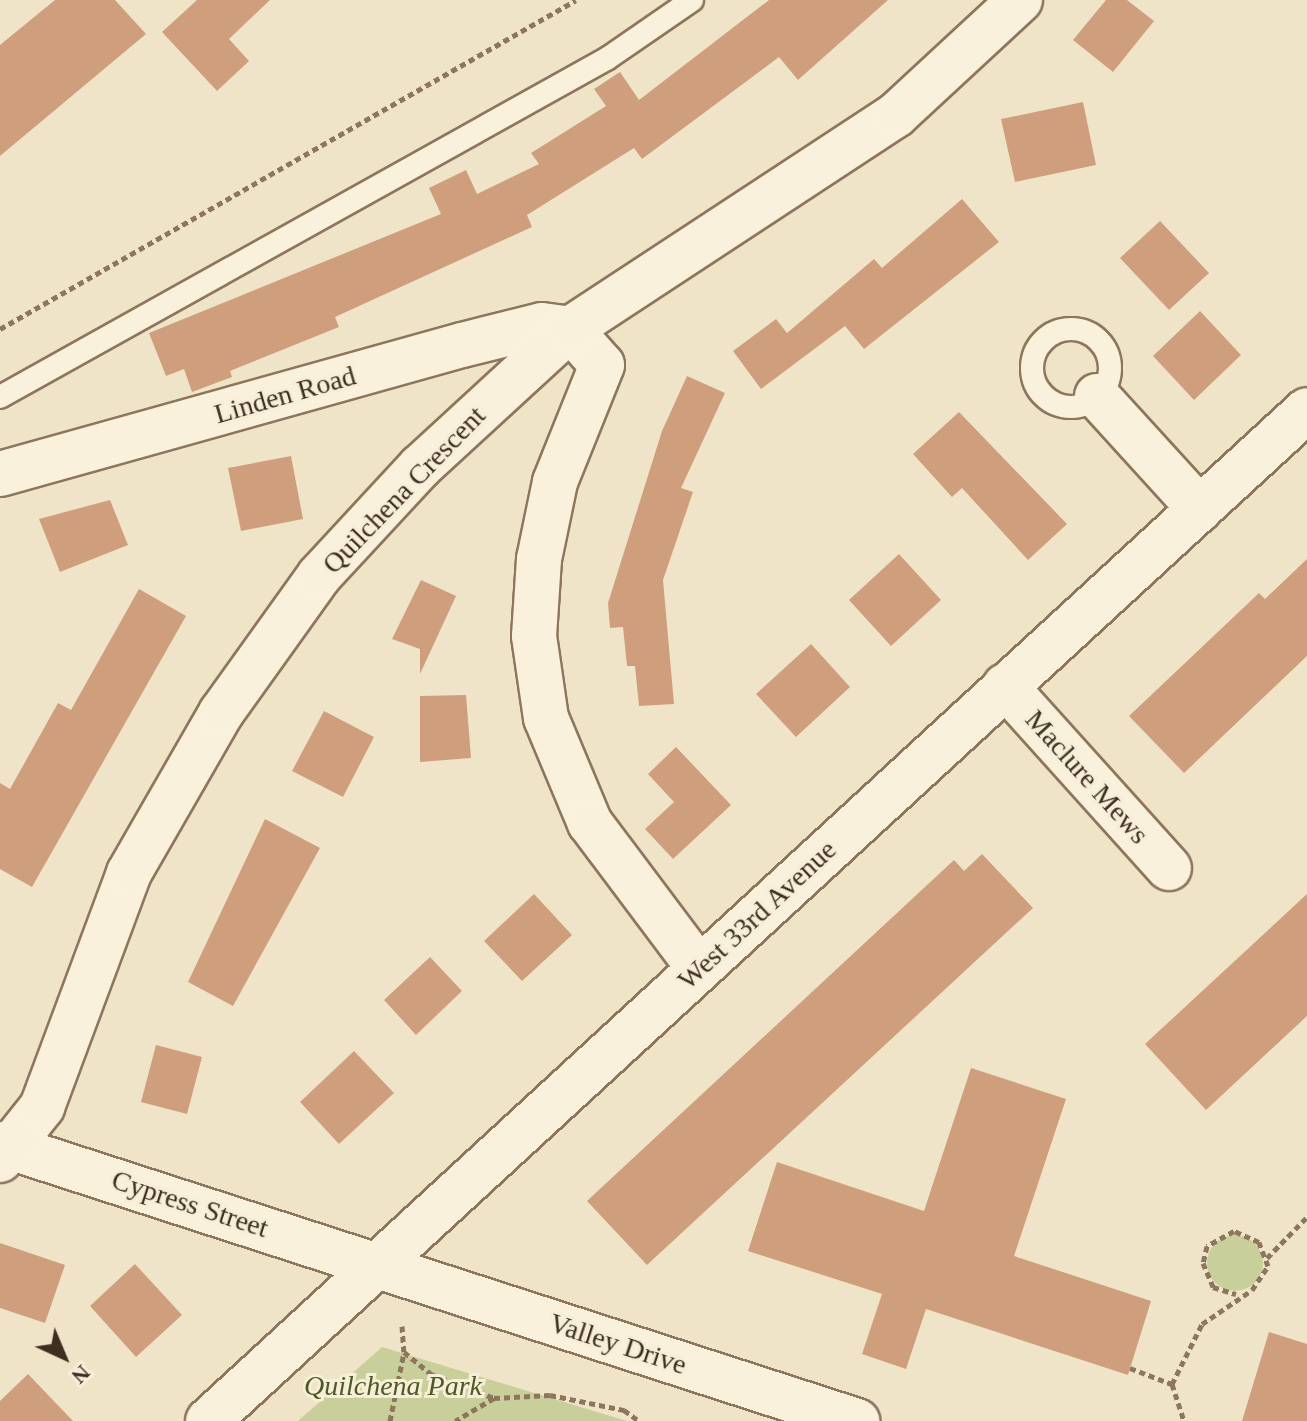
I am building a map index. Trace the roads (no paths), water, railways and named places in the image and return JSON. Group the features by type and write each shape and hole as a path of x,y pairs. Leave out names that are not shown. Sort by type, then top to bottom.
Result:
{"street":[{"name":"Quilchena Crescent","path":"3,1150 42,1107 129,873 221,713 319,576 420,467 570,329 896,115 1020,0"},
{"name":"Linden Road","path":"0,474 462,345 542,325 570,329"},
{"path":"570,329 602,365 555,482 539,559 534,636 546,718 590,823 699,968"},
{"path":"1097,396 1200,509"},
{"name":"West 33rd Avenue","path":"208,1421 1307,410"},
{"name":"Maclure Mews","path":"1005,686 1169,868"},
{"name":"Cypress Street","path":"3,1150 379,1263"},
{"name":"Valley Drive","path":"379,1263 857,1421"}],"lane":[{"path":"0,397 608,58 692,0"}],"park label":[{"name":"Quilchena Park","path":"393,1386"}]}
